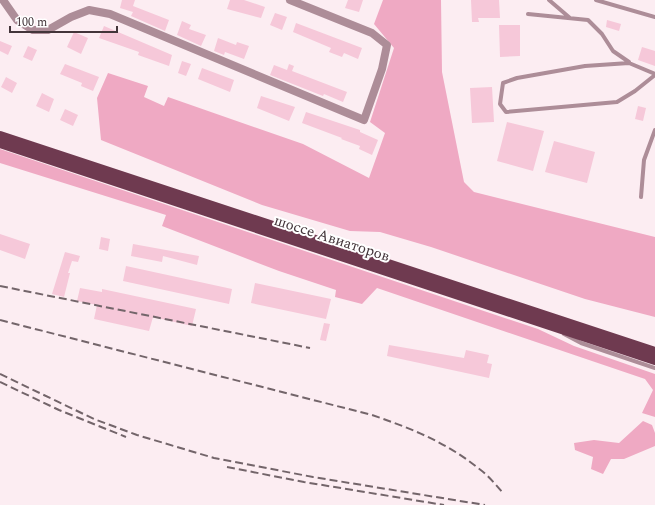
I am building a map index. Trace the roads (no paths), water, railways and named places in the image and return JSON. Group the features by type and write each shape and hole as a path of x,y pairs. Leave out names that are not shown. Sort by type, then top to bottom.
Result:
{"main road":[{"name":"шоссе Авиаторов","path":"0,136 655,352"},
{"name":"шоссе Авиаторов","path":"0,143 655,360"}],"street":[{"path":"3,0 17,20 33,30 48,30 71,17 89,10 110,14 364,120 382,68 387,45 372,33 290,0"}],"lane":[{"path":"549,0 571,18"},
{"path":"596,0 655,17"},
{"path":"528,14 588,20 602,34 613,51 629,63 655,74 635,91 617,102 506,112 500,104 503,83 518,78 585,66 629,63"},
{"path":"641,197 644,160 655,130"},
{"path":"540,322 581,343 655,368"}],"railway":[{"path":"0,286 310,348"},
{"path":"0,320 372,415 400,425 440,443 466,459 485,474 504,494"},
{"path":"0,374 94,419 137,435 214,458 313,477 485,505"},
{"path":"0,382 59,410 126,437"},
{"path":"227,467 304,482 444,505"}]}
